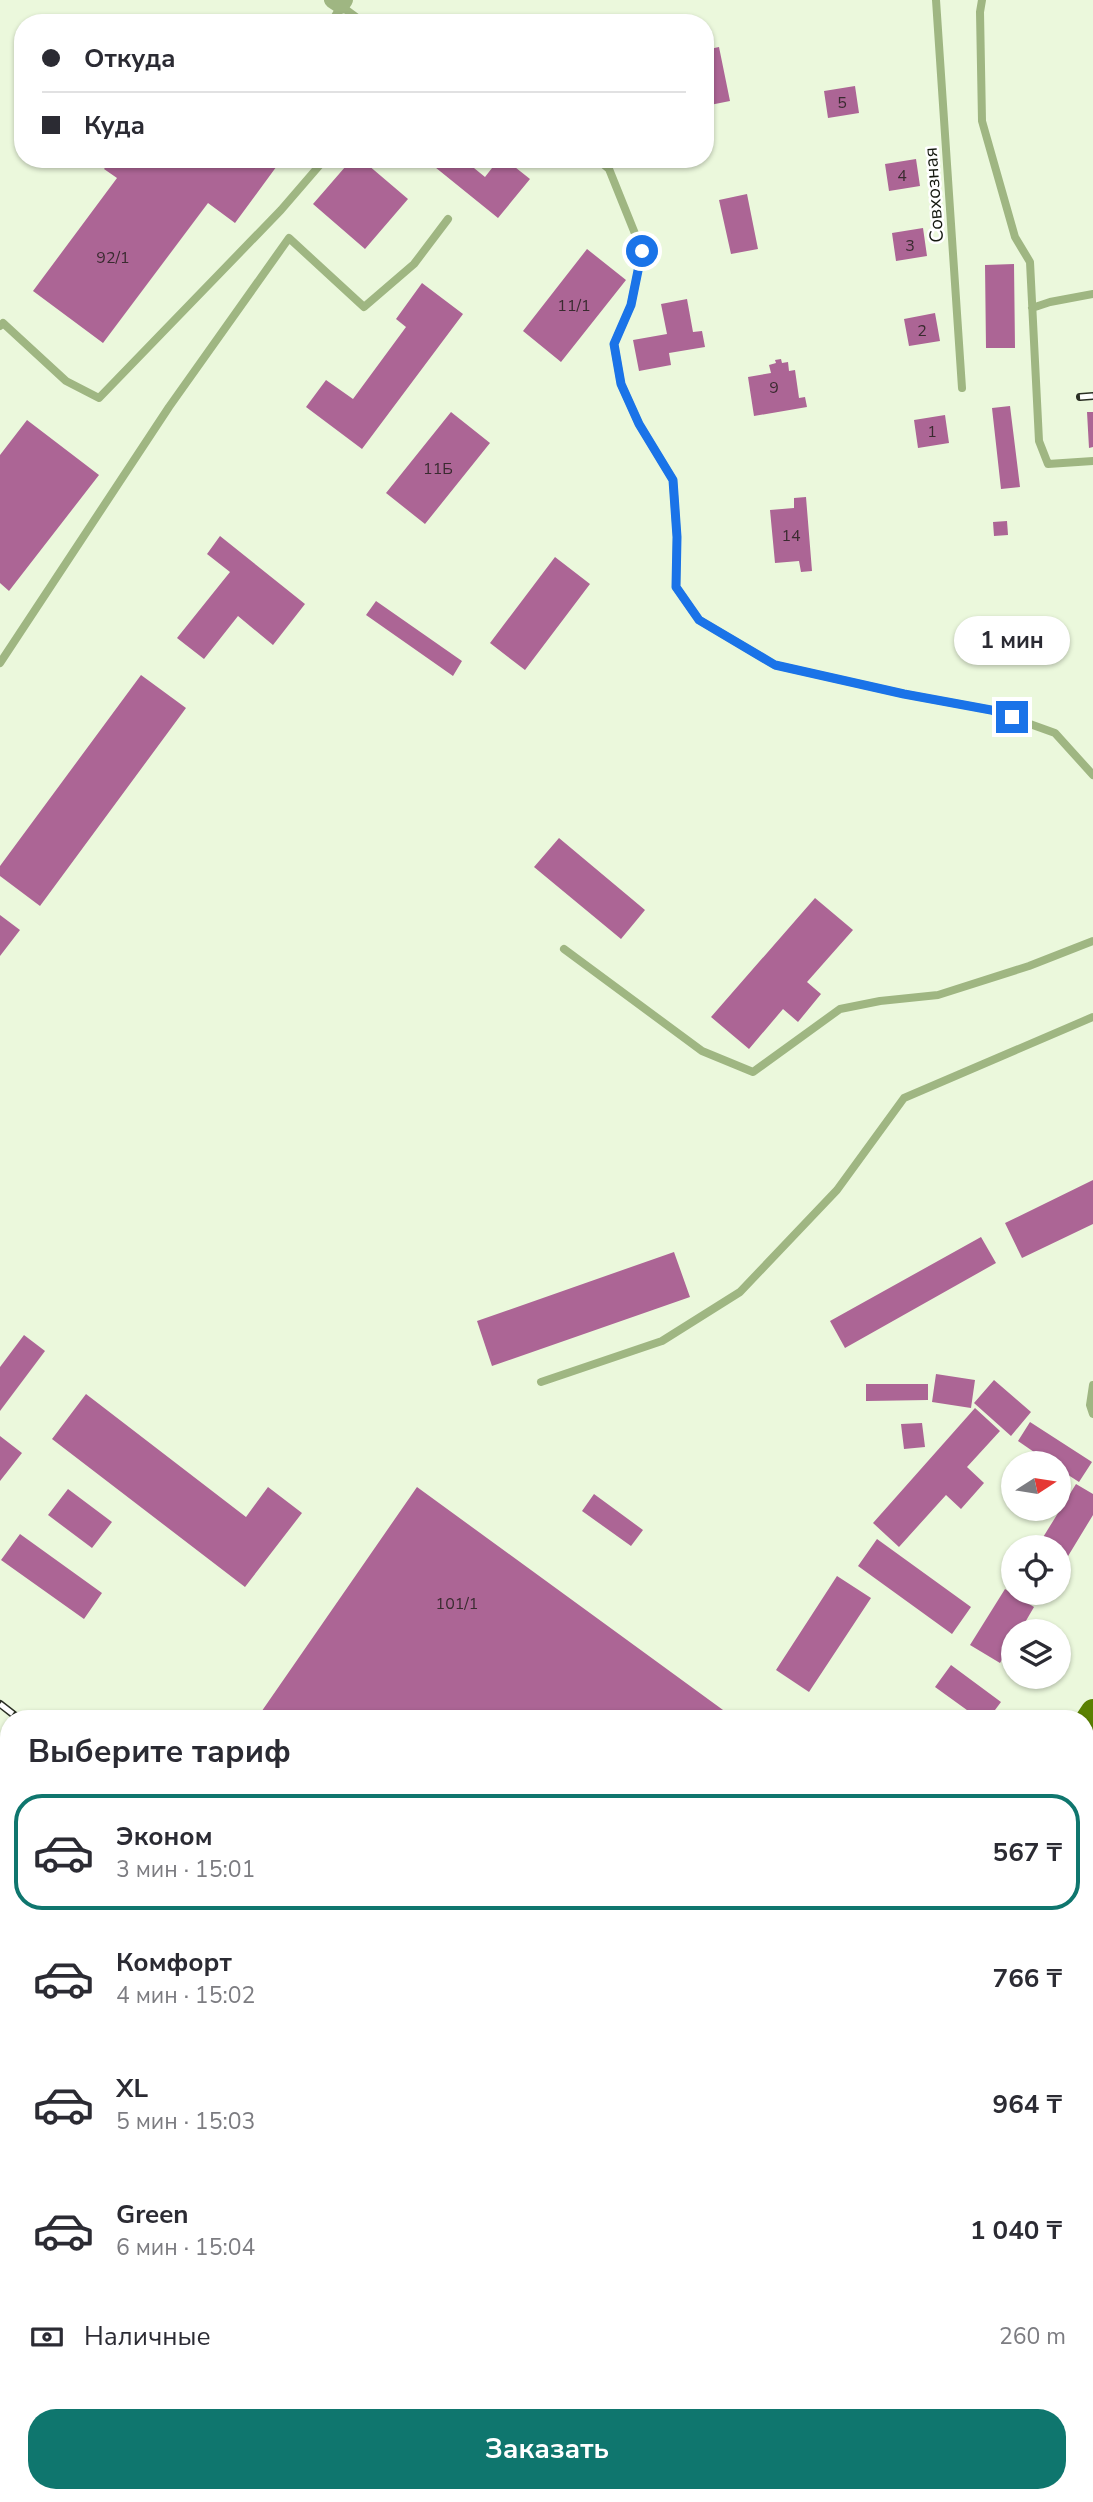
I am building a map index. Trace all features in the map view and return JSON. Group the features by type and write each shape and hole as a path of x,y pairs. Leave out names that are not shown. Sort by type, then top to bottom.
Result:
{"lane":[{"name":"Совхозная","path":"936,0 962,388"},
{"path":"982,0 982,121 1015,237 1030,262 1039,442 1048,464 1093,461"},
{"path":"340,2 354,14"},
{"path":"0,326 3,323 66,381 99,398 317,168"},
{"path":"608,168 642,251 631,305 614,344 621,384 639,424 673,480 677,537 676,587 699,620 775,665 991,710 1055,733 1093,775"},
{"path":"0,663 169,407 289,238 364,307 414,264 448,219"},
{"path":"1032,308 1093,294"},
{"path":"564,949 702,1051 753,1072 840,1009 880,1001 938,995 1029,966 1093,941"},
{"path":"541,1382 662,1341 740,1292 837,1190 904,1098 1093,1017"},
{"path":"1093,1385 1090,1405 1093,1413"}],"building":[{"path":"719,47 730,101 714,104 714,48"},
{"path":"855,86 859,113 828,118 824,91"},
{"path":"916,159 920,186 889,191 885,164"},
{"path":"275,168 235,223 208,203 103,343 33,291 117,178 104,169"},
{"path":"344,168 372,168 408,199 365,249 313,204"},
{"path":"436,168 474,168 485,177 492,168 516,168 530,179 498,218"},
{"path":"747,194 758,249 731,254 719,200"},
{"path":"923,228 927,256 896,261 892,233"},
{"path":"587,249 626,280 561,362 523,331"},
{"path":"1014,264 1015,348 986,348 985,265"},
{"path":"422,283 463,314 362,449 306,407 326,380 353,399 406,327 396,319"},
{"path":"687,299 693,332 702,331 705,347 669,353 671,365 639,371 633,340 667,334 661,304"},
{"path":"935,313 940,341 909,346 904,319"},
{"path":"781,359 782,363 788,362 789,371 795,370 799,398 805,397 807,407 754,416 748,377 771,373 769,365"},
{"path":"1010,406 1020,487 1001,489 992,408"},
{"path":"451,412 490,443 425,524 386,493"},
{"path":"1087,412 1093,412 1093,447 1089,448"},
{"path":"945,415 949,443 918,448 914,420"},
{"path":"27,420 99,475 9,591 0,583 0,455"},
{"path":"806,497 812,571 801,572 799,561 775,563 770,510 794,508 794,498"},
{"path":"1007,521 1008,535 994,536 993,522"},
{"path":"220,536 305,604 273,645 238,616 204,659 177,638 230,572 207,554"},
{"path":"555,557 590,584 525,670 490,643"},
{"path":"376,601 462,661 453,676 366,615"},
{"path":"141,675 186,708 40,906 0,876 0,866"},
{"path":"559,838 645,910 621,939 534,867"},
{"path":"815,898 853,930 807,982 821,994 798,1022 783,1009 749,1049 711,1017"},
{"path":"0,915 20,930 0,956"},
{"path":"1093,1180 1093,1224 1022,1258 1005,1223"},
{"path":"981,1237 996,1263 845,1348 830,1321"},
{"path":"674,1252 690,1297 492,1366 477,1321"},
{"path":"24,1335 45,1351 0,1411 0,1367"},
{"path":"936,1374 975,1380 971,1408 932,1402"},
{"path":"994,1380 1031,1412 1011,1436 974,1403"},
{"path":"866,1384 928,1384 928,1400 866,1401"},
{"path":"86,1394 246,1517 268,1487 302,1513 245,1587 52,1439"},
{"path":"975,1408 1000,1431 967,1467 984,1483 961,1509 946,1495 899,1547 873,1523"},
{"path":"1030,1422 1092,1462 1079,1482 1071,1477 1071,1451 1033,1451 1018,1441"},
{"path":"922,1423 925,1447 904,1449 901,1424"},
{"path":"0,1436 22,1453 0,1481"},
{"path":"1076,1484 1093,1494 1093,1515 1071,1551 1071,1535 1044,1535 1053,1521 1071,1521 1071,1492"},
{"path":"417,1487 723,1710 263,1710"},
{"path":"68,1489 112,1522 92,1548 48,1515"},
{"path":"594,1494 643,1530 631,1546 582,1511"},
{"path":"20,1534 102,1593 84,1619 1,1560"},
{"path":"877,1539 971,1607 952,1634 858,1566"},
{"path":"837,1576 871,1598 809,1692 776,1670"},
{"path":"1001,1595 1001,1605 1034,1607 1027,1619 1001,1619 1000,1663 970,1645"},
{"path":"951,1665 1001,1702 995,1710 967,1710 935,1687"}],"railway":[{"path":"1080,397 1093,396"},
{"path":"0,1704 8,1710"}],"route":[{"path":"642,251 631,305 614,344 621,384 639,424 673,480 677,537 676,587 699,620 775,665 991,710 1012,717"}]}
